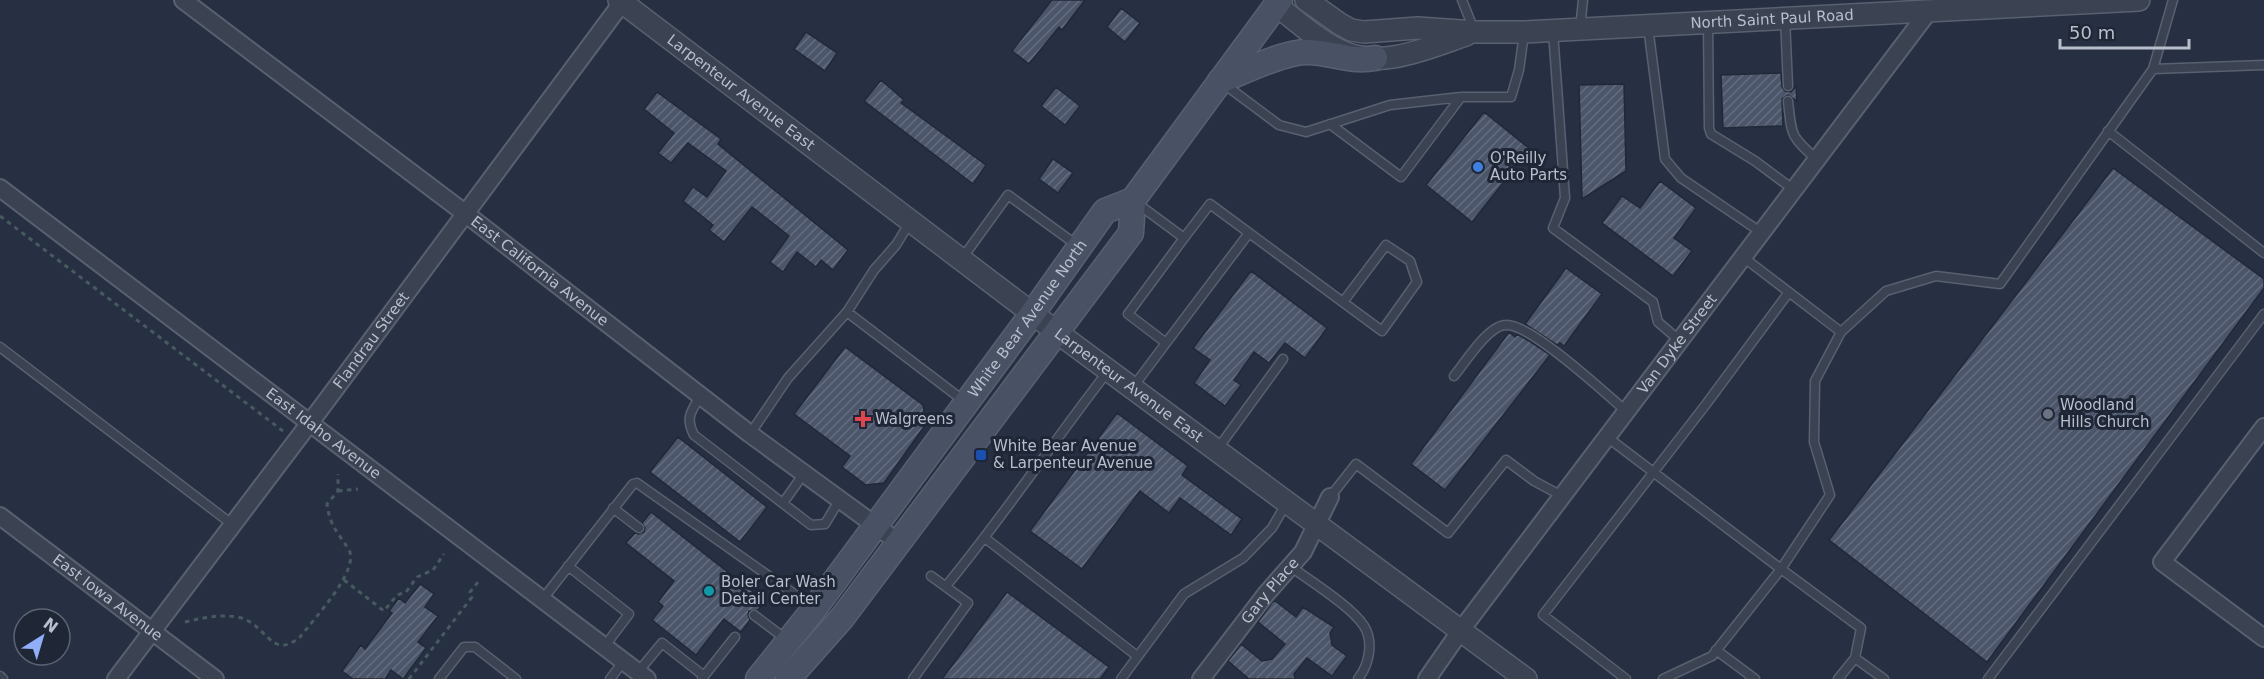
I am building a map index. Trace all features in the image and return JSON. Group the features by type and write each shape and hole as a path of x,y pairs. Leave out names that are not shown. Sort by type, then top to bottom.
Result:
{"main road":[{"path":"1133,200 1278,3"},
{"path":"1220,81 1298,52 1315,52 1355,60 1375,58"},
{"name":"White Bear Avenue North","path":"758,679 814,609 1032,314 1105,211 1133,200 1131,233 830,632 788,679"}],"street":[{"name":"East California Avenue","path":"183,0 466,214 750,434 898,542"},
{"name":"North Saint Paul Road","path":"1306,0 1340,24 1357,31 1380,32 1418,28 1524,33 1785,18 1897,6 1929,10 2002,3 2128,0"},
{"name":"Flandrau Street","path":"116,679 466,214 622,1"},
{"name":"Larpenteur Avenue East","path":"622,1 1032,314 1526,679"},
{"name":"North Saint Paul Road","path":"1278,3 1341,51 1355,56 1375,58 1425,49 1475,32"},
{"name":"Van Dyke Street","path":"1427,679 1461,630 1929,10"},
{"name":"East Idaho Avenue","path":"0,188 642,676"},
{"path":"2264,427 2162,562 2264,638"},
{"name":"Gary Place","path":"1201,679 1266,594 1303,552 1330,498"},
{"name":"East Iowa Avenue","path":"0,516 215,679"}],"lane":[{"path":"1462,0 1475,32"},
{"path":"1580,29 1583,0"},
{"path":"1663,679 1712,656 1781,569 1830,495 1814,442 1815,381 1842,332 1886,291 1936,276 2000,284 2153,69 2173,0"},
{"path":"1785,18 1788,86"},
{"path":"1707,22 1708,128 1712,134 1755,161 1794,190"},
{"path":"1648,26 1665,159 1681,178 1762,233"},
{"path":"1553,31 1565,198 1553,228 1653,302 1658,322 1680,340"},
{"path":"1220,81 1280,125 1306,132 1390,105 1461,97 1511,97 1519,70 1524,33"},
{"path":"2153,69 2264,65"},
{"path":"1330,124 1401,177 1461,97"},
{"path":"1788,101 1791,132 1796,141 1817,160"},
{"path":"2108,131 2264,253"},
{"path":"961,260 1008,195 1080,247"},
{"path":"1133,200 1184,238"},
{"path":"1166,343 1128,314 1210,204 1382,331 1417,282 1410,261 1386,245 1343,302"},
{"path":"750,434 788,378 847,312 874,270 896,245 910,222"},
{"path":"1132,388 1249,233"},
{"path":"1743,257 1842,332"},
{"path":"1626,679 1543,615 1789,292"},
{"path":"847,312 966,403"},
{"path":"1988,679 2264,314"},
{"path":"1454,376 1483,339 1507,324 1524,329 1586,375 1626,411"},
{"path":"0,347 233,525"},
{"path":"1216,451 1283,359"},
{"path":"946,586 986,538 1108,370"},
{"path":"701,395 689,417 689,424 694,435 811,525 825,524 840,499"},
{"path":"1607,437 1861,628 1855,658 1838,679"},
{"path":"1330,498 1356,464 1448,533 1506,460 1534,481 1562,496"},
{"path":"783,503 805,472"},
{"path":"542,600 633,484 637,483 814,609"},
{"path":"1121,679 1184,594 1243,558 1272,528 1287,504"},
{"path":"614,508 639,528"},
{"path":"986,538 1137,656"},
{"path":"568,566 630,614 604,647"},
{"path":"1290,566 1353,614 1365,627 1370,653 1364,672 1358,679"},
{"path":"913,679 968,603 931,576"},
{"path":"754,615 789,640"},
{"path":"642,676 662,643 703,678 735,637"},
{"path":"439,679 464,647 475,647 516,679"},
{"path":"1716,650 1755,679"},
{"path":"1855,658 1884,679"},
{"path":"610,679 623,662"}],"path":[{"path":"0,216 283,431"},
{"path":"185,622 209,616 238,617 253,622 264,631 268,640 280,646 292,644 300,637 344,580 352,562 350,552 334,530 327,504 338,491 338,474"},
{"path":"338,491 358,489"},
{"path":"344,580 384,611 397,595 406,592 417,577 433,570 444,554"},
{"path":"409,679 472,597 470,592 479,581"}],"building":[{"path":"1052,0 1085,0 1062,30 1059,27 1029,64 1012,51"},
{"path":"1121,8 1140,23 1125,42 1107,27"},
{"path":"806,32 837,53 825,71 794,49"},
{"path":"1781,73 1782,87 1785,91 1791,92 1796,86 1797,101 1788,95 1782,99 1783,126 1723,128 1721,75"},
{"path":"881,80 904,100 901,103 986,165 973,184 864,101"},
{"path":"1624,84 1626,171 1582,199 1579,85"},
{"path":"1056,87 1080,106 1065,125 1041,106"},
{"path":"657,92 721,139 718,144 848,250 833,270 821,260 816,267 797,252 783,272 770,262 789,236 752,207 724,242 709,230 713,225 683,201 693,187 707,197 726,171 688,143 671,163 658,153 674,133 644,109"},
{"name":"O'Reilly Auto Parts","path":"1484,112 1530,149 1472,222 1426,185"},
{"path":"1053,159 1073,173 1058,193 1039,179"},
{"name":"Woodland Hills Church","path":"2113,168 2264,279 2264,288 1987,662 1829,540"},
{"path":"1660,181 1696,208 1674,238 1692,251 1673,276 1602,223 1622,196 1640,208"},
{"path":"1566,268 1602,294 1564,346 1560,343 1557,345 1525,324"},
{"path":"1251,271 1327,328 1305,358 1285,343 1269,363 1254,352 1234,380 1241,385 1225,406 1194,383 1210,360 1193,348"},
{"path":"1509,332 1515,337 1517,334 1550,355 1445,490 1411,464"},
{"name":"Walgreens","path":"845,347 923,405 926,424 884,483 866,485 842,467 850,456 794,414"},
{"path":"1117,413 1188,466 1182,475 1242,519 1231,535 1180,498 1169,513 1140,491 1082,569 1030,531"},
{"path":"678,437 767,507 740,542 650,472"},
{"name":"Boler Car Wash Detail Center","path":"651,512 765,601 758,610 749,611 750,620 741,632 724,619 696,655 652,620 663,606 658,602 674,581 626,543 635,533 644,532 645,528 642,523"},
{"path":"420,584 434,594 425,607 438,616 418,642 426,648 403,679 391,670 385,679 353,679 342,671 361,645 365,649 392,613 389,611 399,598 405,603"},
{"path":"1007,592 1109,667 1100,679 942,679"},
{"path":"1274,600 1296,617 1303,607 1334,627 1330,633 1332,645 1347,656 1332,676 1307,658 1294,674 1295,679 1249,679 1228,661 1241,644 1262,661 1272,659 1285,644 1258,622"}],"place":[{"name":"O'Reilly Auto Parts","path":"1478,167"},
{"name":"Woodland Hills Church","path":"2048,414"},
{"name":"Walgreens","path":"863,419"},
{"name":"White Bear Avenue & Larpenteur Avenue","path":"981,455"},
{"name":"Boler Car Wash Detail Center","path":"709,591"}]}
